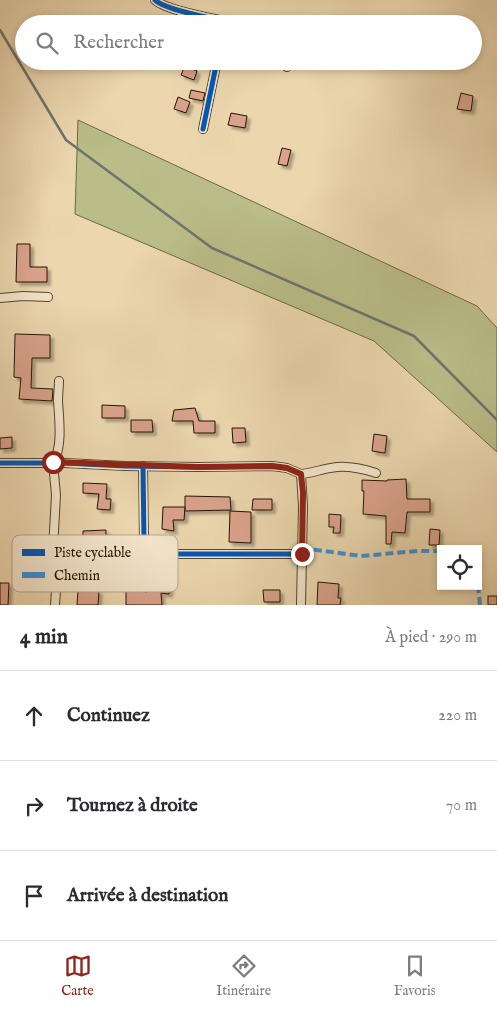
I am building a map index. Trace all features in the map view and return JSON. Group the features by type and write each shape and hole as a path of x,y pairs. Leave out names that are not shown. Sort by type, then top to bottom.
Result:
{"street":[{"path":"155,0 166,7 197,15"},
{"path":"203,129 215,70"},
{"path":"0,298 23,296 48,297"},
{"path":"54,535 56,495 53,462 58,449 59,436 59,381"},
{"path":"0,463 53,462 198,467 272,466 287,468 301,474 349,467 376,473"},
{"path":"143,466 144,535"},
{"path":"301,474 303,493 301,605"},
{"path":"178,554 302,554"},
{"path":"55,605 56,592"}],"green space":[{"path":"78,120 477,306 497,328 497,452 374,341 75,214"}],"building":[{"path":"183,70 197,71 194,80 181,75"},
{"path":"191,90 205,93 203,101 189,98"},
{"path":"461,93 473,96 471,111 457,109"},
{"path":"178,97 190,102 186,113 174,109"},
{"path":"231,113 247,116 245,128 228,125"},
{"path":"282,148 291,150 287,166 278,164"},
{"path":"17,244 30,244 30,267 47,267 47,282 16,282"},
{"path":"15,334 50,335 50,358 32,358 31,388 53,389 52,401 19,399 21,378 14,377"},
{"path":"102,405 125,406 125,418 102,418"},
{"path":"195,408 199,421 215,421 215,433 194,433 193,421 172,421 174,410"},
{"path":"131,420 152,420 153,432 131,432"},
{"path":"232,428 245,428 246,442 233,443"},
{"path":"374,434 387,436 385,453 372,451"},
{"path":"12,437 12,448 0,449 0,438"},
{"path":"406,479 407,499 430,499 430,512 407,512 405,533 392,532 391,544 386,544 386,516 363,514 364,491 362,491 362,480 387,481"},
{"path":"83,483 107,484 106,499 111,499 110,510 97,509 99,494 83,493"},
{"path":"185,496 230,497 231,510 185,511"},
{"path":"253,499 272,499 272,510 252,510"},
{"path":"163,507 185,507 184,520 173,520 174,531 162,529"},
{"path":"230,511 251,512 251,543 229,542"},
{"path":"329,514 341,515 340,533 333,533 334,527 329,527"},
{"path":"430,529 440,530 439,545 429,545"},
{"path":"106,530 106,535 83,535 83,531"},
{"path":"318,582 339,584 338,598 341,598 340,605 317,605"},
{"path":"0,583 9,583 8,605 0,605"},
{"path":"263,590 280,590 280,602 264,602"},
{"path":"78,592 99,592 98,605 77,605"},
{"path":"126,592 169,592 169,594 161,593 162,605 126,605"},
{"path":"488,596 497,596 497,605 488,605"}],"waterway":[{"path":"0,30 15,55"},
{"path":"24,70 66,140 212,248 414,336 497,420"}],"marked path":[{"path":"302,548 361,556 437,551"},
{"path":"478,590 480,605"}],"cycle path":[{"path":"155,0 170,8 197,15"},
{"path":"203,129 215,70"},
{"path":"0,463 198,467 272,466 287,468 301,474"},
{"path":"143,466 144,535"},
{"path":"178,554 302,554"}],"route":[{"path":"53,462 124,466 272,466 287,468 301,474 303,493 302,554"}]}
